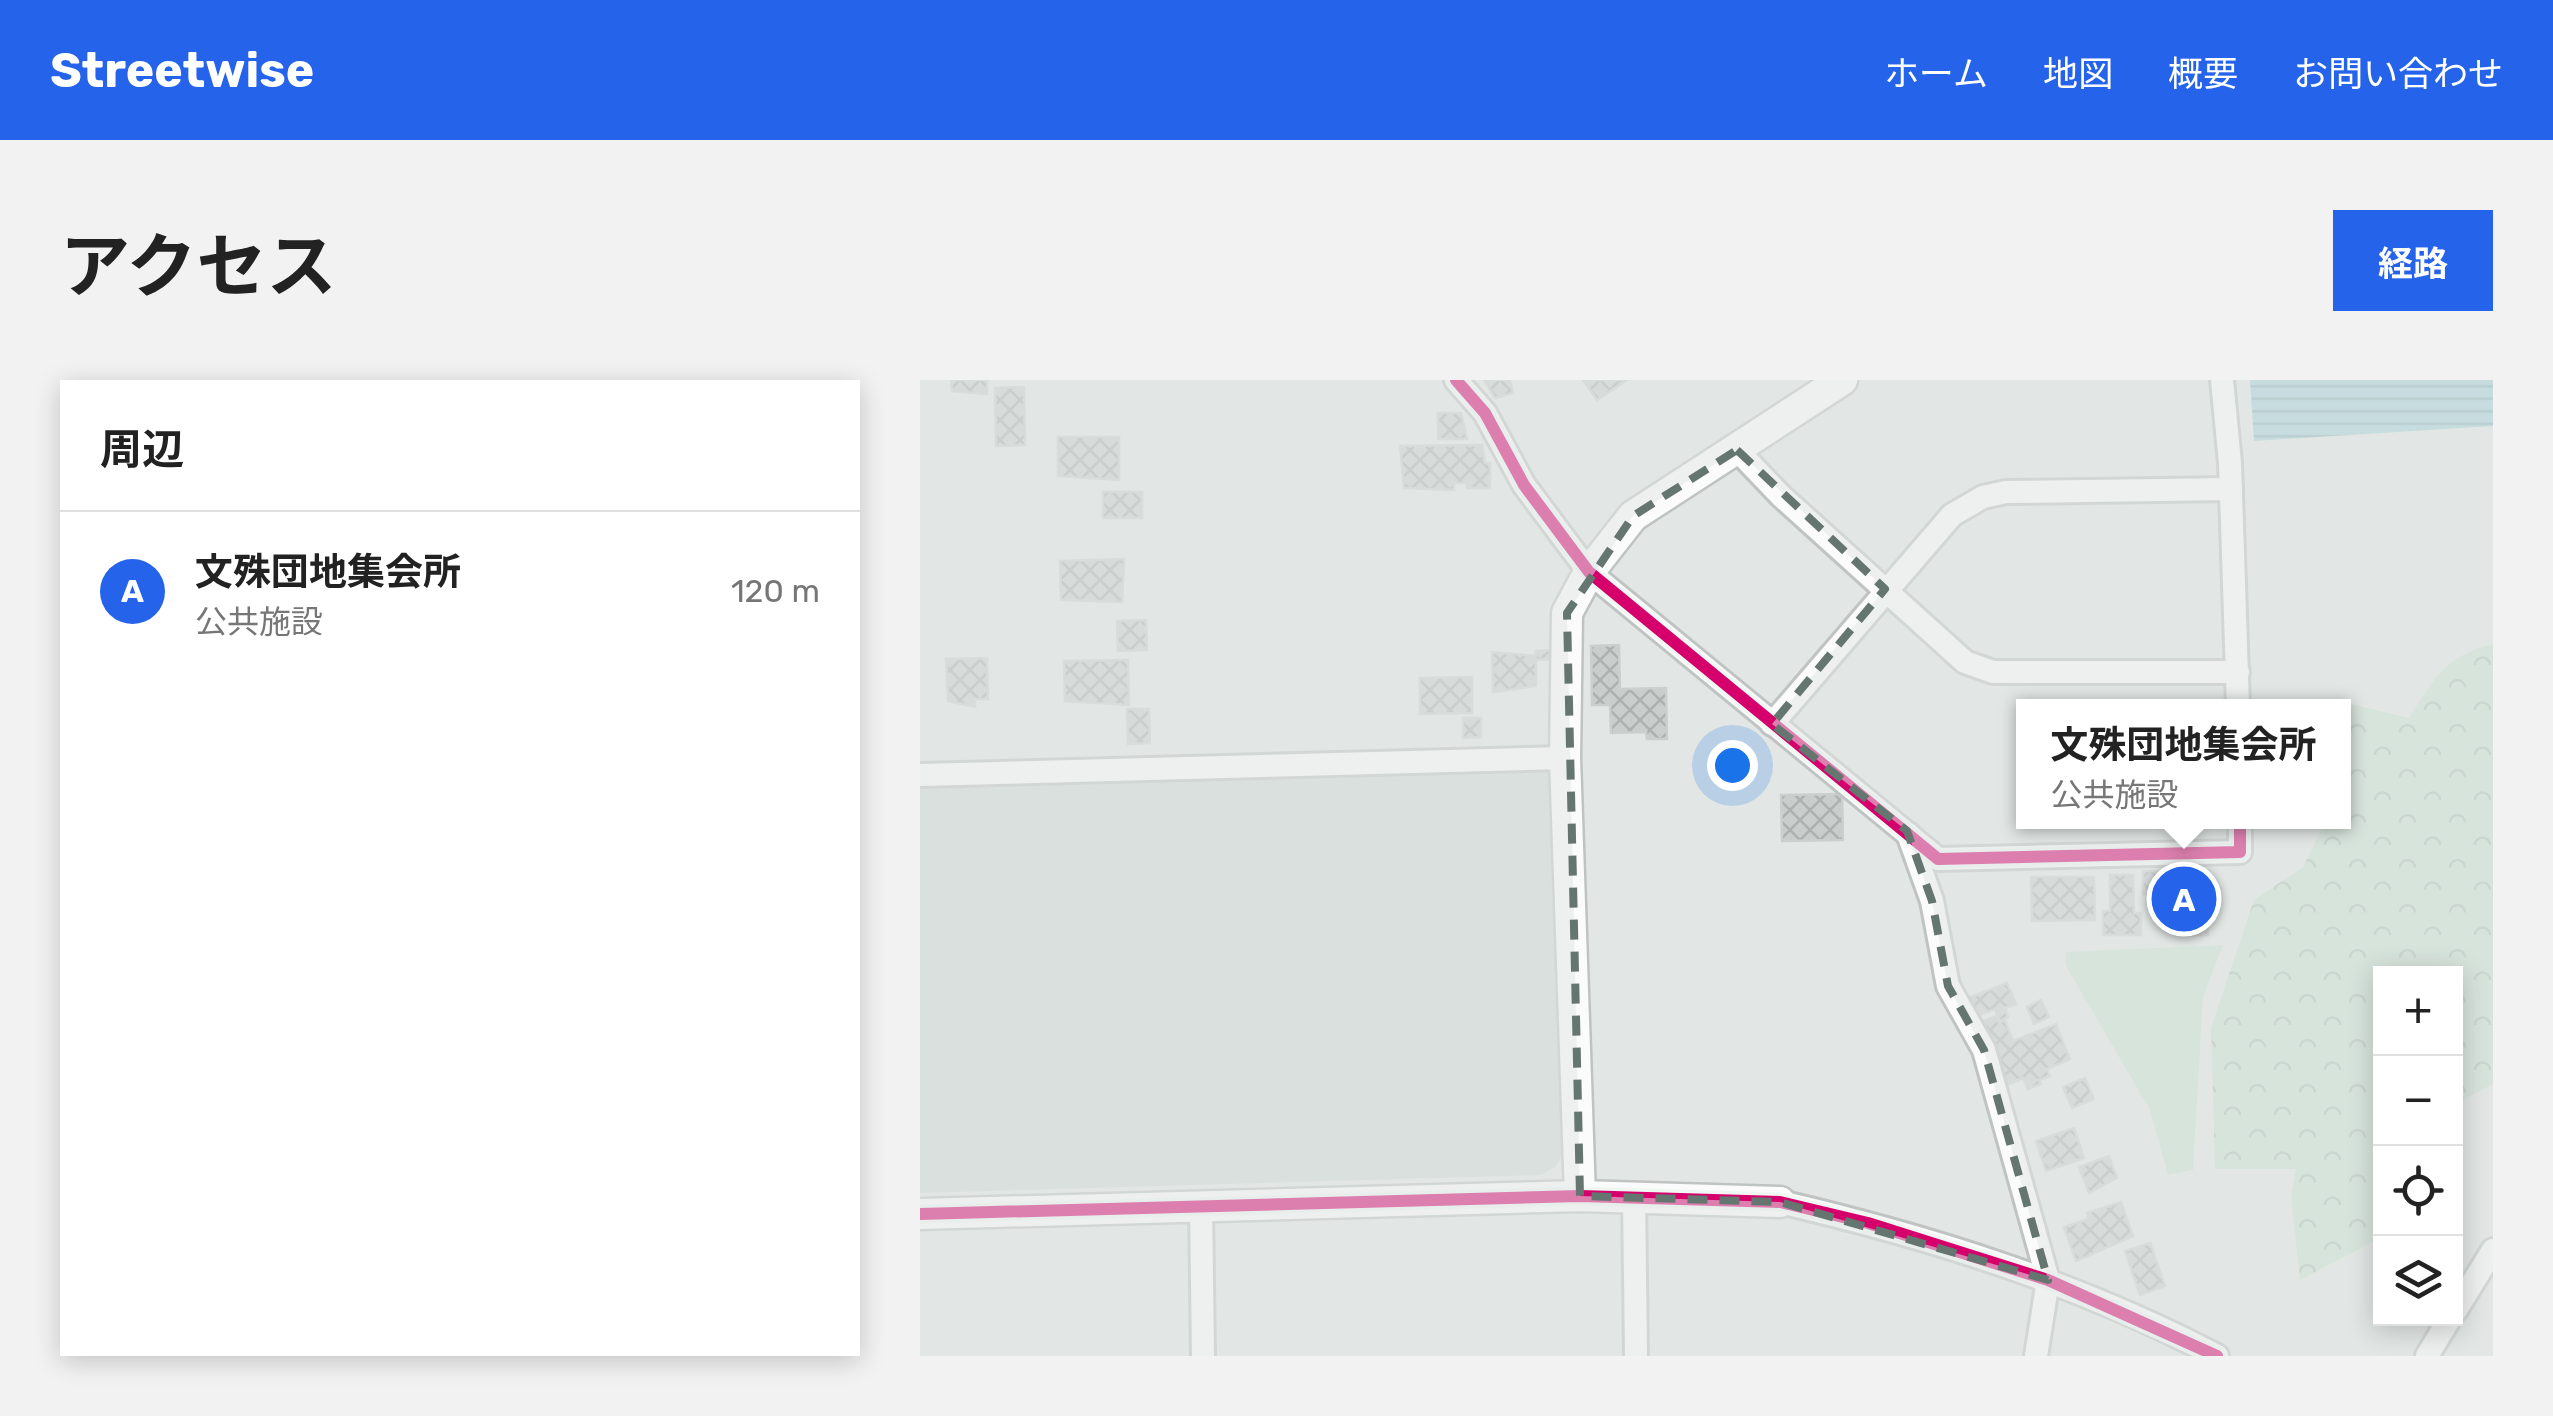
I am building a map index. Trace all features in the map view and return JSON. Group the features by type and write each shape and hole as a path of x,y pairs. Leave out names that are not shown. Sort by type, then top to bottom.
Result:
{"street":[{"path":"1456,380 1485,413 1524,485 1589,572 1938,859 2240,852 2240,829"},
{"path":"1580,1196 1565,758 1567,614 1589,572 1633,516 1842,380"},
{"path":"2222,380 2231,489 2238,699"},
{"path":"1737,450 1965,662 1993,672 2238,672"},
{"path":"1772,724 1952,515 1983,497 2006,492 2231,489"},
{"path":"920,774 1565,758"},
{"path":"1907,831 1932,900 1948,986 1984,1050 2048,1280 2036,1356"},
{"path":"920,1214 1580,1196 1780,1202 1868,1222 2048,1280 2217,1356"},
{"path":"1634,1196 1636,1356"},
{"path":"1200,1205 1203,1356"},
{"path":"2463,1299 2493,1250"},
{"path":"2426,1356 2445,1326"}],"highlighted area":[{"path":"1737,450 1885,589 1772,724 1907,831 1932,901 1948,986 1984,1050 2048,1280 1780,1202 1580,1196 1567,613 1633,516"}],"shaded area":[{"path":"1555,767 1564,1153 1555,1167 1541,1175 920,1193 920,788"}],"green space":[{"path":"2493,644 2493,1084 2463,1100 2463,966 2373,966 2373,1242 2300,1280 2291,1196 2296,1169 2215,1169 2211,1028 2254,900 2303,867 2322,829 2351,829 2351,704 2409,718 2442,671 2463,655"},
{"path":"2223,945 2203,997 2193,1170 2168,1175 2150,1110 2066,966 2065,952"}],"water":[{"path":"2250,380 2493,380 2493,426 2254,441"}],"building":[{"path":"951,380 987,380 987,394 952,391"},
{"path":"1484,380 1510,380 1513,393 1495,398"},
{"path":"1583,380 1627,380 1597,400"},
{"path":"1024,387 1025,445 996,446 995,388"},
{"path":"1438,413 1461,413 1467,439 1438,439"},
{"path":"1058,437 1119,437 1119,480 1058,476"},
{"path":"1482,445 1485,463 1490,463 1490,488 1467,488 1467,483 1454,483 1454,490 1404,488 1400,446"},
{"path":"1103,492 1142,492 1142,518 1103,518"},
{"path":"1124,559 1122,602 1061,600 1060,561"},
{"path":"1146,620 1147,650 1118,651 1117,621"},
{"path":"1619,645 1620,689 1666,688 1667,739 1647,739 1646,732 1611,733 1610,705 1592,705 1591,646"},
{"path":"1552,650 1552,659 1536,660 1536,686 1493,692 1492,652 1536,656 1536,651"},
{"path":"987,658 988,699 975,699 975,707 948,701 946,659"},
{"path":"1128,660 1129,705 1065,701 1064,661"},
{"path":"1472,677 1472,713 1420,714 1420,678"},
{"path":"1127,709 1149,709 1150,743 1128,744"},
{"path":"1463,718 1481,718 1481,737 1463,738"},
{"path":"1842,794 1843,840 1782,841 1781,795"},
{"path":"2143,871 2157,871 2157,894 2143,894"},
{"path":"2161,874 2207,874 2208,935 2183,935 2183,923 2162,923"},
{"path":"2110,875 2133,875 2134,913 2141,913 2141,935 2103,935 2103,911 2110,911"},
{"path":"2031,877 2094,877 2095,920 2032,921"},
{"path":"2007,983 2016,1004 2005,1008 2008,1017 2000,1021 1995,1009 1974,1017 1966,999"},
{"path":"2041,1000 2049,1017 2034,1024 2027,1007"},
{"path":"1996,1016 1999,1023 2005,1020 2013,1041 2056,1024 2070,1059 2047,1069 2050,1076 2039,1080 2041,1084 2028,1089 2023,1078 2007,1085 1987,1036 1976,1024"},
{"path":"2085,1078 2094,1099 2072,1108 2063,1087"},
{"path":"2074,1128 2084,1158 2046,1171 2036,1141"},
{"path":"2109,1156 2117,1178 2089,1193 2079,1167"},
{"path":"2121,1202 2133,1236 2076,1261 2064,1227 2089,1219 2087,1213"},
{"path":"2150,1243 2165,1286 2140,1295 2125,1251"}],"cycle path":[{"path":"1456,380 1485,413 1524,485 1589,572 1938,859 2240,852 2240,829"},
{"path":"920,1214 1580,1196 1780,1202 1868,1223 2048,1280 2217,1356"}],"place":[{"name":"文殊団地集会所","path":"2184,899"}]}
